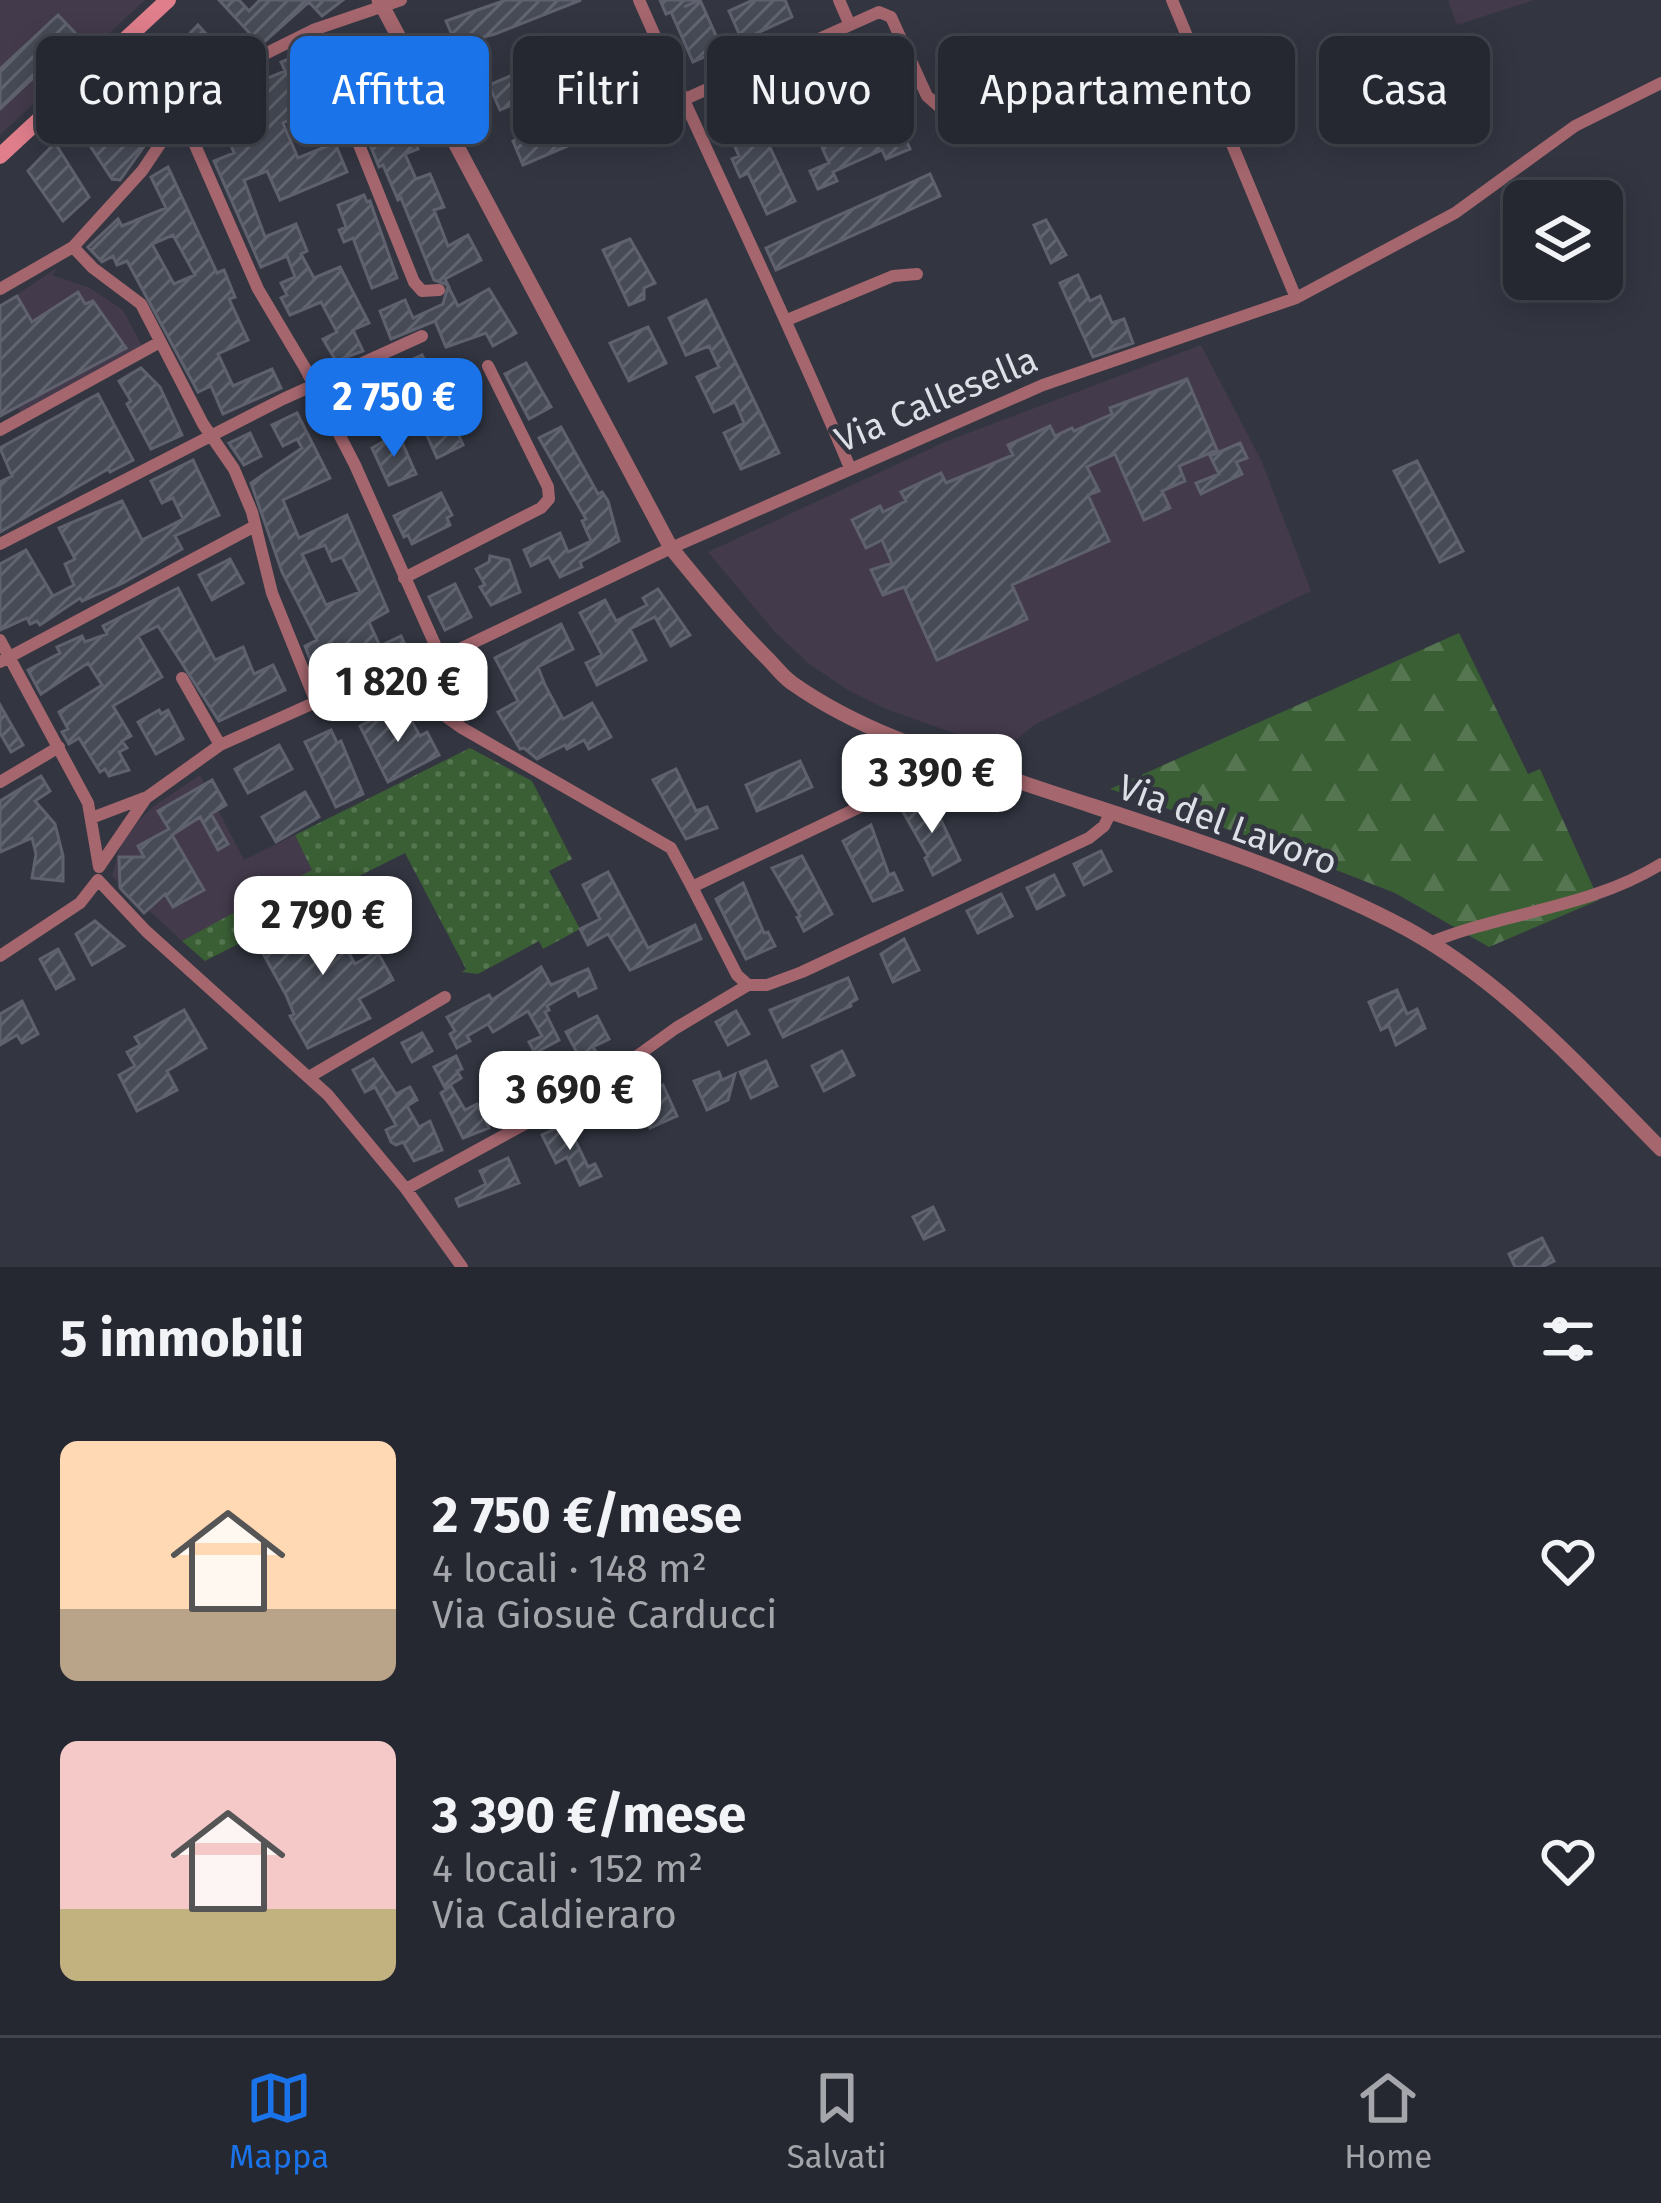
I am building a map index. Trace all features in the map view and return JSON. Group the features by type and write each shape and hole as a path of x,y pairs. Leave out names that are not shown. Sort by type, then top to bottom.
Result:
{"main road":[{"path":"0,155 168,0"}],"street":[{"path":"266,54 313,30 381,3 401,0"},
{"path":"639,0 655,36"},
{"path":"839,0 849,23"},
{"path":"1172,0 1296,298"},
{"name":"Via del Lavoro","path":"381,3 671,548 745,638 789,681 845,714 941,756 1111,812 1349,900 1429,943 1490,985 1541,1027 1661,1149"},
{"path":"850,468 717,164 683,100 879,12 891,16 927,96 938,106"},
{"path":"313,30 415,283 425,292 439,290"},
{"name":"Via Callesella","path":"94,822 146,798 220,745 316,702 394,680 850,468 1062,378 1296,298 1455,213 1575,126 1661,83"},
{"path":"0,289 73,247 161,144"},
{"path":"195,144 258,289 315,385 441,658"},
{"path":"73,247 140,304 241,484 272,593 316,702"},
{"path":"787,320 893,276 917,274"},
{"path":"0,544 422,336"},
{"path":"0,430 160,342"},
{"path":"404,578 541,508 549,499 548,487 488,366"},
{"path":"4,659 255,526"},
{"path":"0,640 4,659 59,747 94,822 98,873 163,946 310,1077 406,1189 462,1267"},
{"path":"182,678 220,745"},
{"path":"394,680 462,728 671,848 737,975 748,985"},
{"path":"0,782 59,747"},
{"path":"692,887 929,774 941,756"},
{"name":"Via Callesella","path":"0,956 80,903 146,798"},
{"path":"406,1189 598,1084 676,1028 748,985 767,985 802,972 1089,838 1104,826 1111,812"},
{"path":"94,822 128,823"},
{"path":"1429,943 1574,902 1661,863"},
{"path":"310,1077 445,997"}],"shaded area":[{"path":"0,0 145,0 106,36 36,36 36,101 0,135"},
{"path":"1448,0 1534,0 1457,25"},
{"path":"58,267 52,275 90,288 123,310 143,348 21,413 0,377 0,306"},
{"path":"1201,345 1262,462 1311,591 1034,725 1003,751 884,708 846,689 774,631 708,552 947,441"},
{"path":"200,775 244,860 295,835 313,870 182,941 112,876 121,844 136,823"}],"green space":[{"path":"1459,633 1528,774 1540,769 1599,900 1489,947 1395,893 1110,789"},
{"path":"470,748 532,781 572,859 549,871 580,929 543,949 539,941 478,974 462,972 466,969 405,853 254,929 256,935 205,961 182,941 312,870 295,835"}],"building":[{"path":"219,0 239,0 249,11 260,0 343,0 322,16 309,2 266,40 266,36 252,36"},
{"path":"506,0 581,0 487,36 453,36 446,21"},
{"path":"660,0 699,0 684,7 700,0 716,36 707,36 707,56 693,62 671,12 666,14"},
{"path":"753,0 785,0 792,17 751,36 740,36 729,11"},
{"path":"58,15 78,36 36,36 36,75 0,109 0,69"},
{"path":"198,25 208,36 187,36"},
{"path":"290,58 290,120 283,123 298,158 335,144 347,172 280,200 267,171 244,180 265,237 296,224 307,251 301,254 314,278 340,267 369,323 353,330 363,351 336,361 323,339 337,332 321,302 290,315 281,298 287,295 281,283 295,277 287,256 261,267 214,161 234,153 231,144 266,144 266,79 285,71 281,62"},
{"path":"513,75 513,104 500,110 489,85"},
{"path":"56,144 89,197 63,221 28,171"},
{"path":"89,144 146,144 120,180 112,179"},
{"path":"370,144 416,144 418,149 405,154 416,179 430,174 444,207 434,210 448,246 468,235 481,260 445,279 448,285 434,280 401,198 398,200 383,165 379,167"},
{"path":"514,144 572,144 523,165"},
{"path":"734,144 768,144 795,201 767,214 748,173 740,177 732,159 739,156"},
{"path":"820,144 908,144 910,149 886,159 882,150 833,172 837,181 818,189 810,171 829,163"},
{"path":"168,167 217,273 224,270 235,297 229,299 248,340 218,354 233,386 272,369 281,388 223,414 211,386 198,392 127,261 117,265 113,256 102,262 88,247 118,219 122,226 166,208 151,177","holes":["173,235 195,275 174,284 152,244"]},
{"path":"930,174 940,196 776,270 766,248"},
{"path":"364,195 397,278 372,288 353,238 344,242 339,230 346,227 338,205"},
{"path":"1046,220 1066,255 1051,263 1034,225"},
{"path":"630,239 655,283 644,288 644,299 629,305 603,250"},
{"path":"1078,275 1090,301 1100,296 1112,323 1124,319 1133,343 1093,357 1060,283"},
{"path":"448,286 458,306 489,289 516,333 493,346 486,333 446,347 435,321 391,339 380,311 405,300 413,318 443,304"},
{"path":"78,292 85,304 93,301 126,348 0,416 0,306 17,296 32,322"},
{"path":"706,300 779,453 741,469 724,433 744,423 735,402 714,412 697,377 719,367 709,346 686,355 669,318"},
{"path":"648,327 666,363 629,381 610,343"},
{"path":"422,355 435,383 407,396 394,368"},
{"path":"526,363 551,407 529,419 505,374"},
{"path":"141,368 160,387 182,435 151,449 119,381"},
{"path":"373,374 387,405 361,416 348,386"},
{"path":"1187,379 1217,450 1179,466 1185,481 1162,491 1170,508 1144,520 1115,454 1087,467 1099,491 1088,495 1109,541 1012,585 1027,619 937,660 904,587 883,595 871,570 892,563 882,540 866,548 852,520 880,506 883,512 906,501 901,492 941,473 946,483 1013,455 1008,445 1050,426 1055,436 1074,431 1112,414 1110,408"},
{"path":"98,394 133,460 108,469 0,532 0,482 12,476 0,448"},
{"path":"447,407 463,445 437,458 419,417"},
{"path":"297,413 330,478 283,500 299,538 347,515 388,611 369,622 380,646 401,636 412,659 389,670 383,657 333,676 327,664 314,670 305,646 317,640 282,572 251,483 302,448 297,439 283,446 272,425","holes":["325,545 332,561 342,557 360,592 326,605 302,554"]},
{"path":"561,427 598,494 602,492 608,501 619,541 560,577 549,557 531,566 524,550 560,533 568,552 591,541 582,521 586,519 539,438"},
{"path":"250,433 261,456 244,465 229,443"},
{"path":"398,433 416,474 389,485 372,448"},
{"path":"1240,443 1247,458 1236,462 1242,474 1201,494 1196,483 1219,474 1210,456"},
{"path":"193,460 219,515 175,536 182,549 123,583 80,598 40,625 37,621 30,624 27,618 0,630 0,564 26,550 53,596 74,585 65,564 75,559 59,528 122,501 142,540 183,519 173,498 162,503 151,481"},
{"path":"1417,461 1463,551 1440,562 1394,471"},
{"path":"441,493 452,515 447,518 450,525 412,544 394,516"},
{"path":"490,556 509,560 520,592 491,605 476,569 489,562"},
{"path":"230,559 243,583 212,600 199,575"},
{"path":"455,584 471,617 445,630 429,597"},
{"path":"178,588 215,660 243,647 254,674 273,665 285,690 219,721 158,626 138,636 162,677 113,706 131,736 122,741 127,748 119,752 129,770 109,776 105,769 100,772 79,738 69,744 62,732 68,729 59,712 102,685 88,663 41,694 28,670 60,653 57,647 82,636 85,642 107,634 103,626"},
{"path":"658,589 690,635 671,646 655,617 630,629 646,660 597,685 586,663 602,655 580,613 605,600 616,621 647,605 643,598"},
{"path":"561,624 573,649 538,667 545,685 563,719 592,703 611,737 589,749 584,740 567,749 565,745 537,759 520,749 498,712 518,701 495,658"},
{"path":"461,669 481,703 458,712 445,698 431,693 427,683"},
{"path":"0,705 23,745 11,752 0,733"},
{"path":"159,710 161,714 168,710 183,739 156,754 138,722"},
{"path":"389,710 391,715 397,712 403,725 411,720 420,736 427,732 439,755 388,782 360,726"},
{"path":"331,730 337,743 341,741 363,794 336,807 305,742"},
{"path":"279,745 292,769 248,793 235,769"},
{"path":"800,761 812,787 757,811 746,785"},
{"path":"676,769 696,811 707,807 717,828 686,839 653,780"},
{"path":"41,776 50,791 35,801 55,824 63,881 32,878 36,854 32,838 0,852 0,801"},
{"path":"212,780 226,805 211,814 228,844 218,850 200,817 172,835 204,890 173,907 165,894 144,913 120,888 119,857 144,857 138,846 169,829 158,811"},
{"path":"305,792 319,817 276,842 262,817"},
{"path":"931,799 960,860 933,875 928,856 902,810"},
{"path":"871,825 889,875 894,873 902,890 873,901 843,841"},
{"path":"1101,851 1111,871 1084,885 1074,864"},
{"path":"802,856 832,914 804,931 772,868"},
{"path":"608,872 648,948 695,925 701,939 630,970 608,934 588,945 580,929 600,919 583,885"},
{"path":"1054,875 1064,895 1037,909 1027,888"},
{"path":"743,883 764,933 768,932 775,946 746,959 716,899"},
{"path":"1001,894 1012,916 978,933 967,911"},
{"path":"325,909 355,964 377,951 393,980 359,999 370,1018 308,1048 259,946"},
{"path":"95,921 124,946 92,965 76,934"},
{"path":"904,939 919,970 893,982 881,954"},
{"path":"58,949 74,979 56,989 40,959"},
{"path":"541,967 551,985 588,969 596,988 579,996 576,989 547,1006 545,1012 559,1040 535,1053 529,1042 542,1036 528,1011 493,1032 488,1024 457,1048 447,1017 489,995 492,1000"},
{"path":"848,978 857,999 851,1006 783,1037 770,1010"},
{"path":"1397,990 1407,1014 1417,1009 1425,1028 1396,1045 1389,1026 1381,1030 1369,1002"},
{"path":"22,1001 38,1034 22,1043 17,1035 0,1045 0,1014"},
{"path":"184,1010 206,1048 167,1071 177,1090 137,1111 119,1075 135,1066 127,1052 140,1045 135,1037"},
{"path":"736,1011 749,1034 728,1045 716,1022"},
{"path":"597,1016 609,1039 593,1047 597,1054 582,1062 566,1032"},
{"path":"422,1033 432,1051 412,1062 402,1043"},
{"path":"842,1051 854,1075 824,1091 812,1066"},
{"path":"456,1056 461,1078 445,1088 434,1067"},
{"path":"373,1059 396,1094 410,1087 417,1100 407,1106 419,1127 430,1121 442,1150 414,1161 403,1142 391,1142 386,1130 396,1125 375,1087 365,1092 353,1070"},
{"path":"766,1061 777,1086 751,1098 740,1072"},
{"path":"719,1072 722,1080 735,1074 728,1100 707,1110 694,1081"},
{"path":"538,1073 548,1091 536,1097 539,1104 518,1115 505,1089"},
{"path":"663,1085 677,1116 650,1128 636,1097"},
{"path":"451,1086 465,1110 477,1104 489,1128 463,1138 441,1093"},
{"path":"567,1123 588,1167 595,1164 601,1176 580,1185 567,1157 556,1163 542,1135"},
{"path":"508,1158 519,1183 459,1206 456,1199 486,1184 480,1171"},
{"path":"933,1207 944,1230 924,1239 913,1217"},
{"path":"1542,1238 1554,1261 1542,1267 1515,1267 1509,1254"}]}
